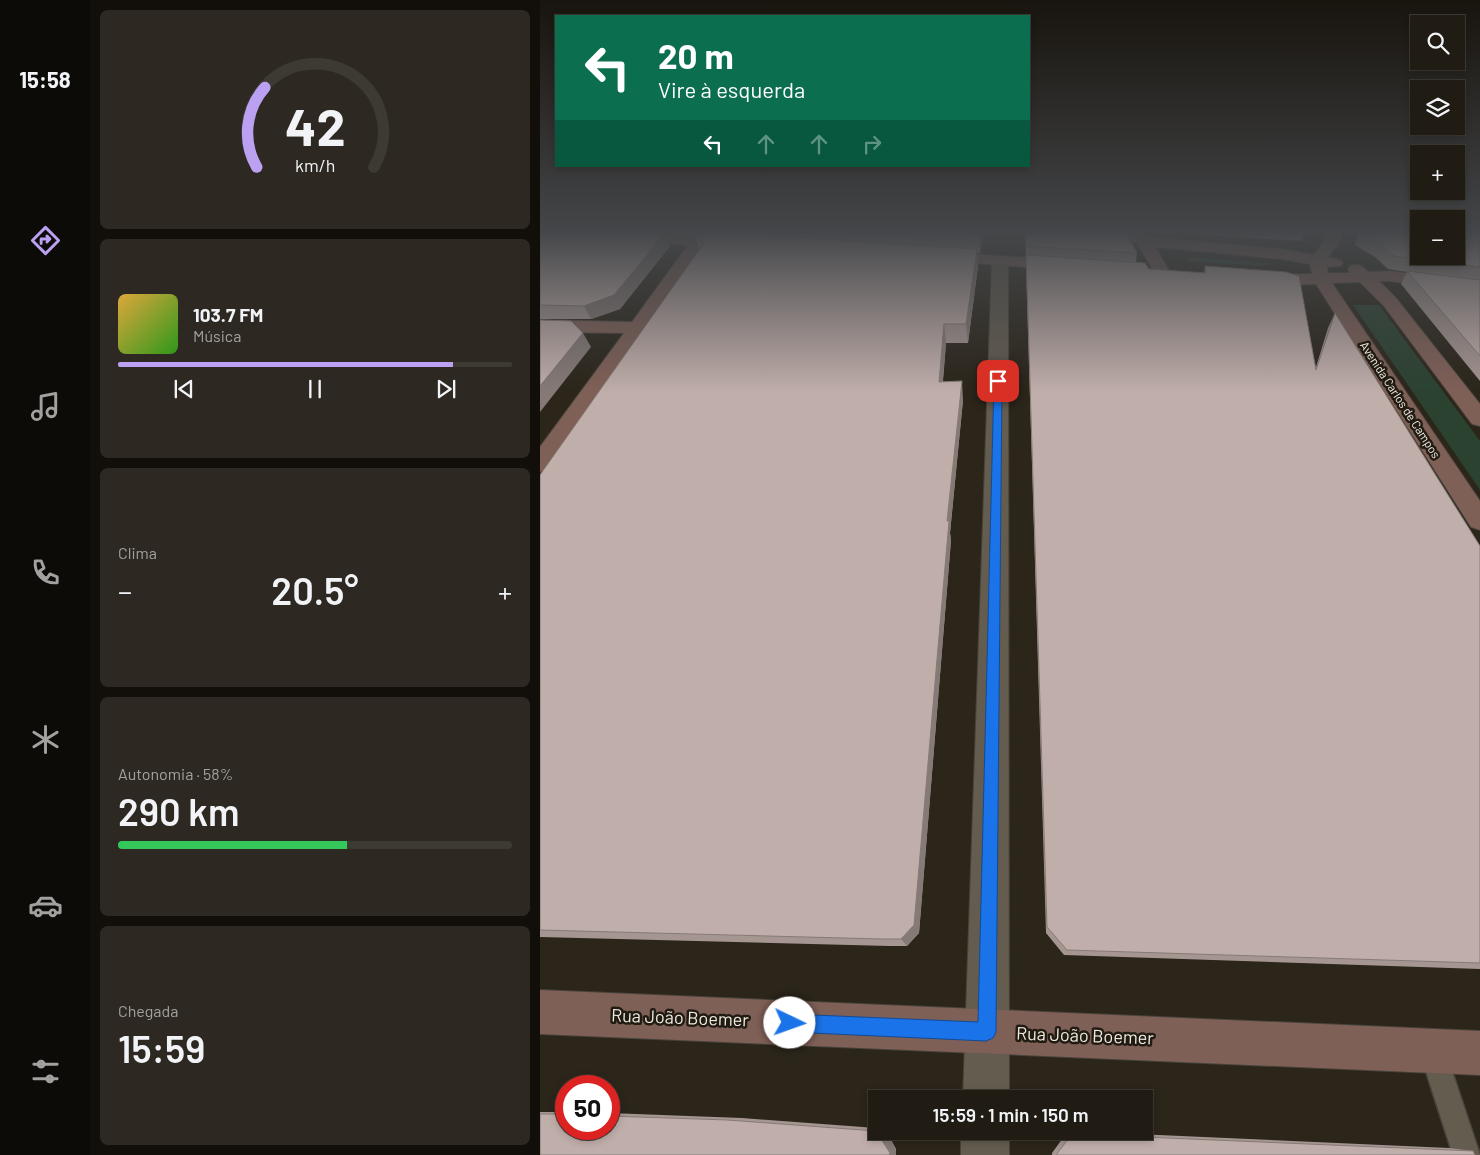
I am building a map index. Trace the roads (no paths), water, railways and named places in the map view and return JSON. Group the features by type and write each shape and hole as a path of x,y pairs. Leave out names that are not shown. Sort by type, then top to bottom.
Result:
{"street":[{"path":"540,464 668,285"},
{"path":"986,1090 1000,285"},
{"name":"Avenida Carlos de Campos","path":"1330,285 1480,522"},
{"path":"1372,285 1390,302 1480,419"},
{"path":"1457,285 1480,288"},
{"path":"540,326 637,328"},
{"name":"Rua João Boemer","path":"540,1012 1480,1053"},
{"path":"985,1140 985,1155"}],"lane":[{"path":"1432,1050 1467,1155"}]}
